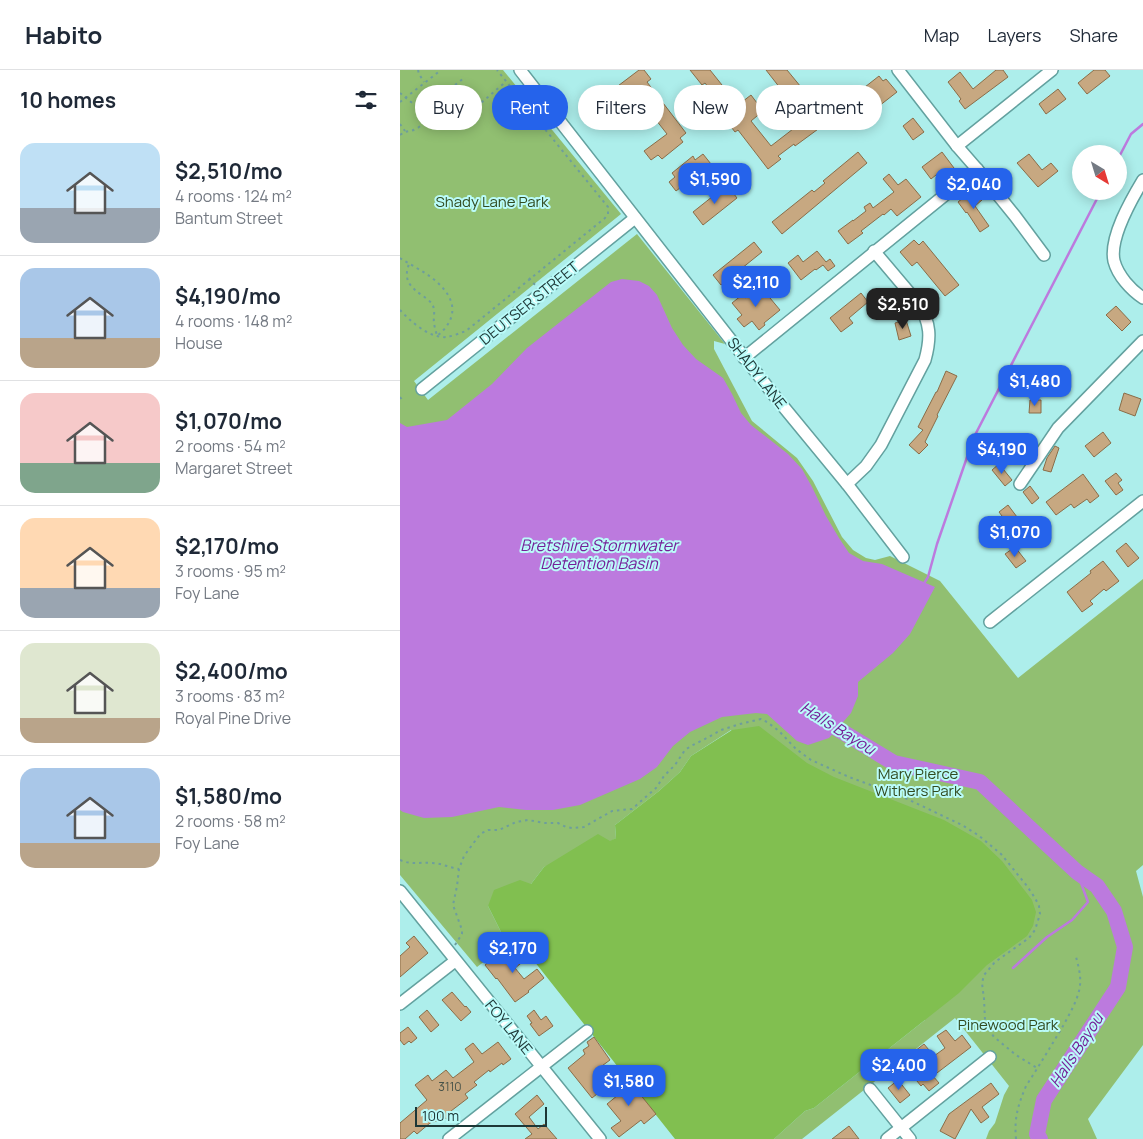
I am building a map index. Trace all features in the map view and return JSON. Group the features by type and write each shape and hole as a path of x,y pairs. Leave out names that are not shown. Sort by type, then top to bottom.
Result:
{"street":[{"name":"SHADY LANE","path":"520,70 744,358 847,484 903,557"},
{"path":"898,70 1044,255"},
{"path":"957,146 1052,70"},
{"path":"744,358 977,169"},
{"path":"1143,180 1122,220 1116,235 1114,248 1114,261 1120,274 1128,285 1143,298"},
{"name":"DEUTSER STREET","path":"422,389 635,218"},
{"path":"847,484 866,466 881,445 925,360 929,346 930,334 924,312 874,251"},
{"path":"1020,484 1058,428 1143,341"},
{"path":"990,622 1143,501"},
{"name":"FOY LANE","path":"400,891 600,1139"},
{"path":"400,1004 455,961"},
{"path":"450,1139 587,1032"},
{"path":"887,1139 990,1057"},
{"path":"870,1089 910,1139"}],"path":[{"path":"418,70 424,82"},
{"path":"400,102 441,70"},
{"path":"400,310 421,329 437,336 446,337 466,331 608,214 608,207 497,70"},
{"path":"455,85 464,78"},
{"path":"482,101 506,81"},
{"path":"400,93 415,104"},
{"path":"400,124 405,131"},
{"path":"400,135 405,131 415,130"},
{"path":"400,259 425,272 437,282 450,299 452,310 450,322 437,336"},
{"path":"409,264 406,271 409,285 432,304 437,336"},
{"path":"400,398 403,401"},
{"path":"447,951 462,934 460,922 453,905 459,869 464,856 482,833 488,830 499,830 516,822 528,820 558,823 572,828 584,827 612,811 632,809 656,788 690,746 721,730 761,719 785,736 796,749 812,760 834,771 903,798 962,825 978,835 1001,854 1027,886 1039,906 1040,914 1035,930 1030,938 996,962 984,975 982,983 985,1020 989,1030 1002,1044 1037,1068"},
{"path":"400,860 409,864 432,863 459,869"},
{"path":"1016,1139 1017,1109 1026,1086 1066,1020 1079,991 1080,973 1076,957"}],"green space":[{"path":"400,70 503,70 515,85 492,85 492,130 552,130 621,214 414,381 428,400 637,234 725,344 714,341 714,349 752,421 797,458 813,481 842,537 853,550 866,558 875,560 890,556 940,581 1018,678 1143,579 1143,865 1136,871 1143,897 1143,1045 1088,1119 1097,1139 986,1139 995,1123 1009,1086 955,1018 802,1139 774,1139 805,1111 814,1108 925,1020 731,730 691,756 680,772 615,825 616,838 544,867 531,884 488,906 507,944 477,967 400,875"},
{"path":"759,726 807,763 834,777 944,820 981,841 1002,861 1032,900 1036,912 1033,926 1027,936 987,965 959,993 814,1108 805,1111 774,1139 675,1139 515,937 507,944 488,906 494,890 520,880 531,884 544,867 598,834 610,841 616,838 615,825 680,772 691,756 732,730"}],"water":[{"name":"Bretshire Stormwater Detention Basin","path":"622,279 639,281 649,286 657,295 672,328 683,345 696,359 723,378 741,413 751,425 788,454 802,469 826,516 849,553 863,561 882,564 935,587 910,634 893,653 858,682 858,696 851,713 829,738 808,745 797,741 767,714 756,713 722,717 690,732 673,746 657,767 640,779 580,805 553,810 499,807 452,817 424,818 403,812 400,810 400,423 407,427 447,420 492,384 527,348 611,282"}],"building":[{"path":"639,70 644,70 651,79 647,82 649,85 619,85"},
{"path":"690,70 710,70 722,85 707,85 705,83 702,85"},
{"path":"766,70 787,70 799,85 778,85"},
{"path":"996,70 1003,70 1008,77 965,109 959,101 961,99 948,82 960,72 973,89"},
{"path":"1094,70 1105,70 1110,76 1087,94 1078,83"},
{"path":"879,76 883,81 886,79 897,92 882,104 882,85 868,85"},
{"path":"1058,89 1066,99 1046,114 1039,104"},
{"path":"751,95 756,102 756,117 751,121 756,130 758,130 771,146 792,130 817,130 778,156 781,159 768,169 738,130 746,130 746,99"},
{"path":"664,104 674,117 674,130 684,130 686,133 680,138 683,142 662,159 658,155 651,160 644,151 667,134 664,130"},
{"path":"913,118 924,132 913,140 903,126"},
{"path":"858,152 867,163 782,234 772,222 812,190 814,192 825,183 823,181"},
{"path":"942,152 954,168 945,175 941,171 931,179 922,167"},
{"path":"703,154 711,164 676,191 669,182 675,177 672,173 693,156 695,160"},
{"path":"1029,154 1042,170 1051,163 1058,171 1038,187 1017,163"},
{"path":"889,174 898,185 906,179 921,197 897,216 891,209 883,214 848,244 838,231 866,211 864,207 870,203 873,208 894,192 883,179"},
{"path":"727,185 737,198 703,225 693,212"},
{"path":"974,189 982,200 975,206 989,226 980,232 958,202"},
{"path":"914,240 919,245 923,241 959,285 945,296 917,262 912,266 900,252"},
{"path":"754,242 762,252 721,285 713,275"},
{"path":"817,251 826,262 830,259 835,266 828,271 823,265 801,280 788,263 798,255 803,262"},
{"path":"760,286 780,310 764,323 765,325 759,330 752,321 744,327 737,319 742,315 732,303 742,295 745,298"},
{"path":"861,293 868,302 849,318 853,323 841,332 830,318"},
{"path":"1116,306 1131,322 1122,331 1106,315"},
{"path":"906,320 911,336 899,340 895,323"},
{"path":"946,371 957,376 925,442 928,445 919,454 909,445 923,430 918,427"},
{"path":"1124,393 1141,399 1135,416 1119,410"},
{"path":"1030,400 1041,400 1041,413 1029,413"},
{"path":"1103,432 1111,443 1094,457 1085,446"},
{"path":"1055,446 1059,448 1051,472 1043,470 1047,458"},
{"path":"999,464 1012,480 1005,486 992,470"},
{"path":"1116,473 1122,480 1118,483 1123,490 1116,495 1105,481"},
{"path":"1083,474 1099,496 1090,503 1087,499 1074,508 1071,504 1056,515 1046,502"},
{"path":"1030,486 1039,498 1032,504 1023,492"},
{"path":"1008,505 1017,517 1008,524 999,512"},
{"path":"1028,520 1036,531 1027,538 1019,527"},
{"path":"1126,543 1139,558 1128,567 1116,551"},
{"path":"1015,547 1026,561 1016,568 1005,554"},
{"path":"1103,561 1119,581 1106,591 1104,589 1090,601 1093,604 1082,612 1067,592"},
{"path":"414,936 428,953 400,977 400,956 410,947 406,943"},
{"path":"516,947 525,960 515,968 524,979 537,969 544,978 515,1002 485,965 501,952 505,955"},
{"path":"452,992 471,1012 461,1021 442,1000"},
{"path":"427,1010 439,1025 431,1032 419,1017"},
{"path":"534,1010 541,1020 546,1016 553,1026 539,1036 530,1024 532,1023 527,1016"},
{"path":"408,1027 417,1038 411,1043 409,1041 404,1045 400,1040 400,1033"},
{"path":"946,1030 955,1041 962,1035 971,1047 933,1076 939,1083 929,1091 923,1084 921,1086 908,1070 922,1058 915,1051 924,1044 934,1056 945,1048 937,1036"},
{"path":"594,1037 610,1060 595,1071 607,1086 592,1098 568,1068 585,1054 583,1050 589,1046 587,1042"},
{"path":"498,1042 511,1059 490,1072 489,1070 474,1082 477,1085 465,1094 468,1098 451,1111 455,1117 449,1122 446,1118 430,1123 417,1134 414,1131 405,1139 400,1139 400,1123 427,1100 415,1085 428,1075 432,1081 446,1070 453,1078 474,1062 465,1049 473,1043 482,1054"},
{"path":"626,1077 656,1114 644,1124 641,1120 619,1137 611,1128 621,1121 607,1104 618,1095 613,1088"},
{"path":"898,1080 910,1095 900,1103 888,1088"},
{"path":"991,1083 999,1094 982,1107 989,1117 981,1123 971,1109 955,1139 940,1131 949,1114"},
{"path":"537,1095 544,1104 529,1117 538,1129 544,1124 557,1139 525,1139 532,1134 515,1114"},
{"path":"849,1126 859,1139 832,1139"}],"waterway":[{"path":"1125,145 1131,134 1143,124"},
{"path":"923,585 928,577 937,544 974,437 1096,200"},
{"name":"Halls Bayou","path":"818,717 894,763 980,782 1077,872 1097,886 1114,911 1125,947 1118,987 1044,1100 1037,1134 1040,1139"},
{"path":"1013,968 1047,937 1072,920 1088,902 1077,872"}],"park label":[{"name":"Shady Lane Park","path":"492,201"},
{"name":"Mary Pierce Withers Park","path":"918,782"},
{"name":"Pinewood Park","path":"1008,1024"}]}
